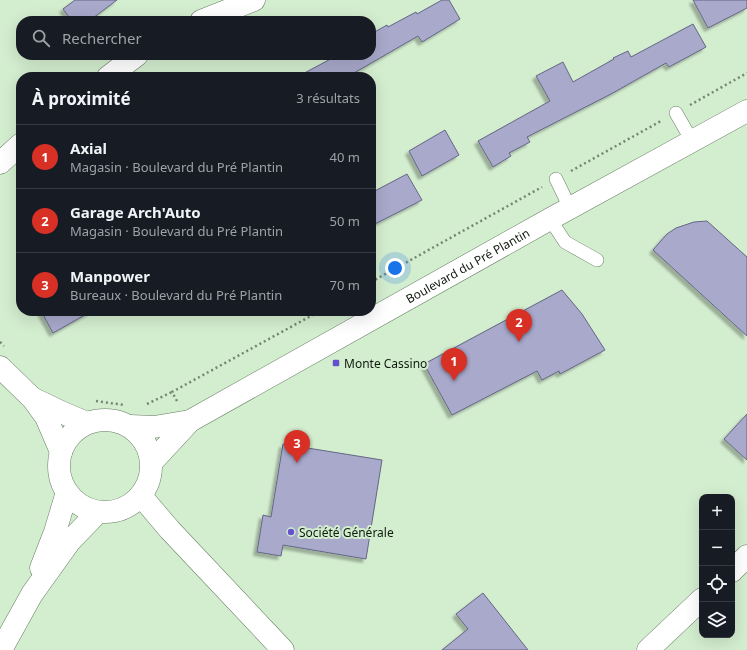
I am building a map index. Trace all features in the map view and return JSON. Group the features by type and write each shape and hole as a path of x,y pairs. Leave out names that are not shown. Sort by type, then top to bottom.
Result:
{"street":[{"path":"214,16 254,0"},
{"path":"115,72 130,60"},
{"name":"Boulevard du Pré Plantin","path":"152,462 190,421 550,219 747,111"},
{"path":"0,163 16,149"},
{"path":"3,357 46,417 61,452"},
{"path":"33,399 87,423"},
{"path":"102,419 116,420 130,426 141,436 148,448 152,462 151,474 147,486 141,496 128,506 121,509 98,512 86,508 75,501 67,492 61,479 59,466 61,452 66,440 75,430 87,423 102,419"},
{"name":"Boulevard du Pré Plantin","path":"130,426 154,427 190,421"},
{"path":"32,594 55,532 67,492"},
{"path":"141,496 174,535 283,650"},
{"path":"1,650 32,594 70,540 98,512"},
{"path":"735,567 747,556"},
{"path":"648,650 699,602"}],"lane":[{"path":"676,113 692,142"},
{"path":"556,179 570,208"},
{"path":"550,219 564,242 597,260"}],"path":[{"path":"142,406 172,392 311,316"},
{"path":"0,342 3,357"},
{"path":"172,392 190,421"},
{"path":"91,401 127,405"}],"building":[{"path":"75,0 117,0 96,16 68,16 63,9"},
{"path":"442,0 449,0 460,19 422,42 418,36 356,72 306,72 329,60 376,60 376,31 387,25 388,27 416,12 417,14"},
{"path":"693,0 747,0 747,8 708,28"},
{"path":"693,24 706,47 669,67 666,63 611,94 527,137 530,142 509,153 511,156 493,167 478,141 550,101 536,76 563,62 573,82 614,59 613,58 628,51 631,57"},
{"path":"445,130 459,155 422,176 409,151"},
{"path":"407,174 422,200 376,223 376,190"},
{"path":"707,221 747,257 747,336 653,250 667,234 676,228 694,222"},
{"path":"562,290 582,314 605,350 560,374 559,371 542,380 537,371 452,415 424,364"},
{"path":"44,316 83,316 53,333"},
{"path":"747,414 747,460 724,439"},
{"path":"283,444 382,460 366,559 283,545 281,556 257,552 263,515 271,517"},
{"path":"483,593 528,650 442,650 468,629 456,614"}],"place":[{"name":"Garage Arch'Auto","path":"519,342"},
{"name":"Monte Cassino","path":"336,363"},
{"name":"Axial","path":"454,381"},
{"name":"Manpower","path":"297,463"},
{"name":"Société Générale","path":"291,532"}]}
